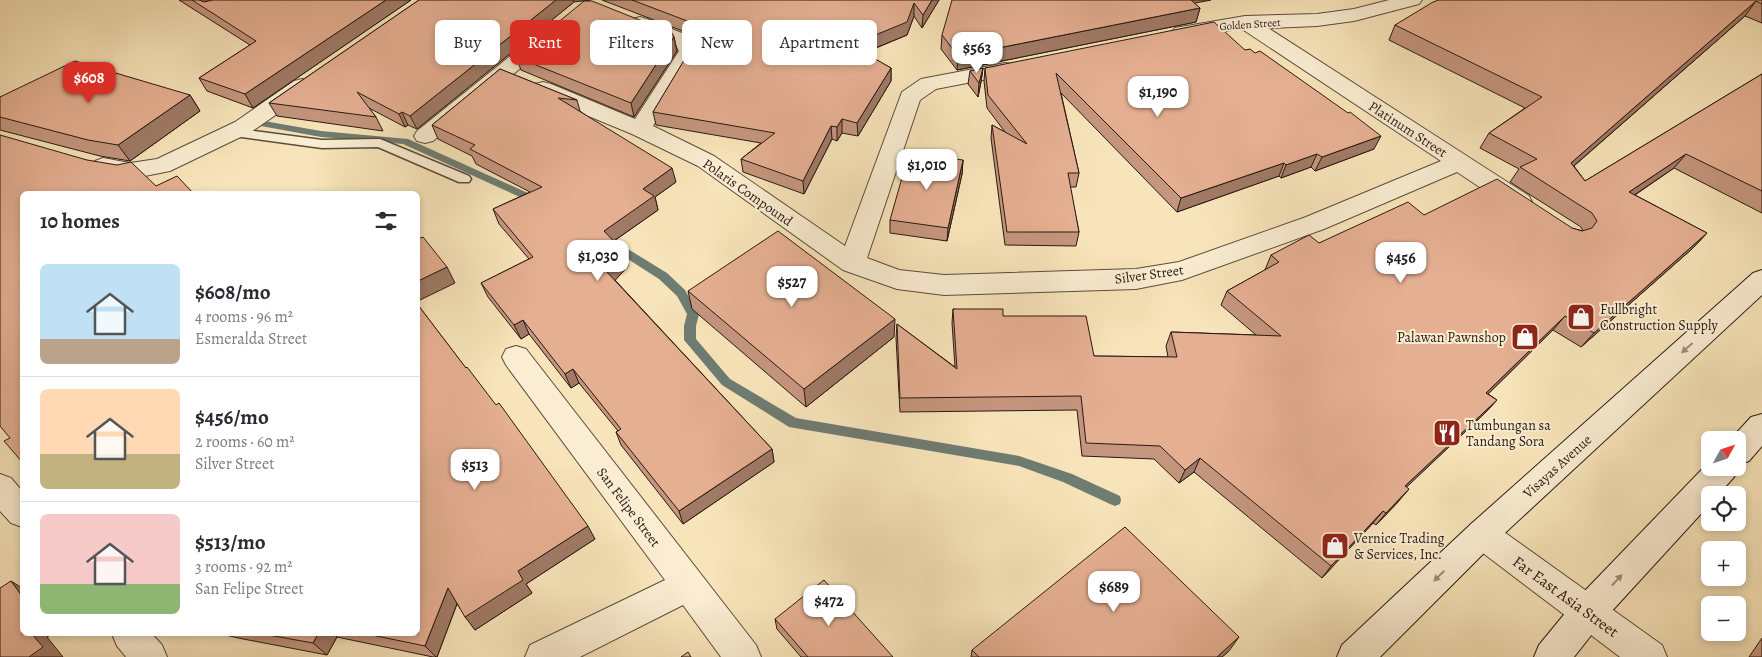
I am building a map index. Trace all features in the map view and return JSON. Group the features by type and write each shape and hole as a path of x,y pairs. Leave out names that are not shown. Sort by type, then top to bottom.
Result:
{"street":[{"name":"Golden Street","path":"1165,36 1225,24 1317,20 1354,15 1412,0"},
{"path":"625,17 685,41 689,51 640,129"},
{"name":"Platinum Street","path":"1246,22 1539,214"},
{"path":"426,136 512,65"},
{"path":"852,263 910,97 929,84 1021,65"},
{"name":"Polaris Compound","path":"503,73 640,129 706,161 852,263"},
{"path":"82,161 130,171 162,166 237,129 315,77"},
{"name":"Silver Street","path":"852,263 898,279 944,285 1136,279 1182,272 1316,224 1460,162"},
{"name":"Visayas Avenue","path":"1356,657 1482,534 1762,280"},
{"name":"San Felipe Street","path":"516,357 743,657"},
{"path":"1746,443 1762,426"},
{"path":"1552,657 1588,612 1716,476"},
{"path":"0,488 20,511"},
{"name":"Far East Asia Street","path":"1482,534 1649,657"},
{"path":"543,657 688,586"},
{"path":"131,636 149,657"}],"lane":[{"path":"237,129 322,144 380,143 464,179"}],"building":[{"path":"192,0 204,2 213,0 386,0 245,94 199,78 256,41"},
{"path":"419,0 556,0 531,20 510,20 510,37 500,44 500,20 435,20 435,65 474,65 410,116 402,112 399,114 357,92 376,117 269,103"},
{"path":"632,0 932,0 923,15 914,3 907,22 877,34 877,20 762,20 762,65 877,65 877,60 891,68 857,123 842,119 837,127 831,126 803,181 741,159 775,133 653,112 682,64 752,65 752,20 685,20"},
{"path":"952,0 1191,0 1200,8 958,56 942,35"},
{"path":"1439,0 1762,0 1762,4 1756,1 1571,163 1585,181 1762,74 1762,191 1686,154 1629,192 1707,233 1594,333 1565,316 1486,393 1497,400 1405,486 1409,489 1386,513 1383,511 1331,566 1200,458 1185,470 1160,446 1086,443 1081,396 900,398 897,324 957,369 953,309 1003,309 1003,316 1086,316 1094,356 1177,357 1171,332 1281,336 1227,291 1279,262 1271,255 1309,235 1319,243 1408,202 1424,215 1497,179 1572,228 1582,231 1592,228 1597,221 1592,213 1520,167 1537,159 1489,133 1542,97 1395,25"},
{"path":"584,1 592,1 640,20 590,20 590,65 656,65 631,103 536,65 580,65 580,20 561,20"},
{"path":"1214,22 1245,50 1250,49 1255,53 1260,51 1348,113 1350,112 1381,136 1322,157 1317,154 1286,165 1284,163 1181,198 1056,73 1079,173 1068,173 1079,232 1007,232 992,125 1027,144 988,95 985,68"},
{"path":"75,61 190,95 118,145 88,140 0,117 0,97"},
{"path":"983,68 979,83 970,71"},
{"path":"500,69 577,100 558,98 672,168 643,189 654,196 604,231 624,252 606,271 772,449 679,511 616,432 621,429 573,369 565,374 523,320 514,325 481,283 533,257 493,209 542,187 470,149 475,145 432,125"},
{"path":"0,135 87,160 117,165 131,162 156,186 177,176 191,191 20,191 20,460 4,441 10,438 0,426"},
{"path":"909,153 963,160 948,228 890,220"},
{"path":"778,231 895,319 804,389 688,291"},
{"path":"423,237 447,267 420,280 420,238"},
{"path":"420,308 496,405 499,403 588,526 518,571 523,580 465,617 448,588 425,646 377,636 420,636"},
{"path":"1125,527 1239,637 1217,657 979,657 972,650"},
{"path":"824,580 893,657 808,657 775,619"},
{"path":"11,581 20,593 20,636 34,636 43,647 29,657 0,657 0,588"},
{"path":"274,636 317,636 313,643"},
{"path":"688,652 691,657 681,657"}],"waterway":[{"path":"247,121 321,134 405,141 537,201"},
{"path":"610,242 663,276 681,293 693,314 690,326 690,340 726,382 793,423 1019,461 1067,478 1115,500"}],"place":[{"name":"Fullbright Construction Supply","path":"1581,317"},
{"name":"Palawan Pawnshop","path":"1525,337"},
{"name":"Tumbungan sa Tandang Sora","path":"1447,433"},
{"name":"Vernice Trading & Services, Inc.","path":"1335,546"}]}
